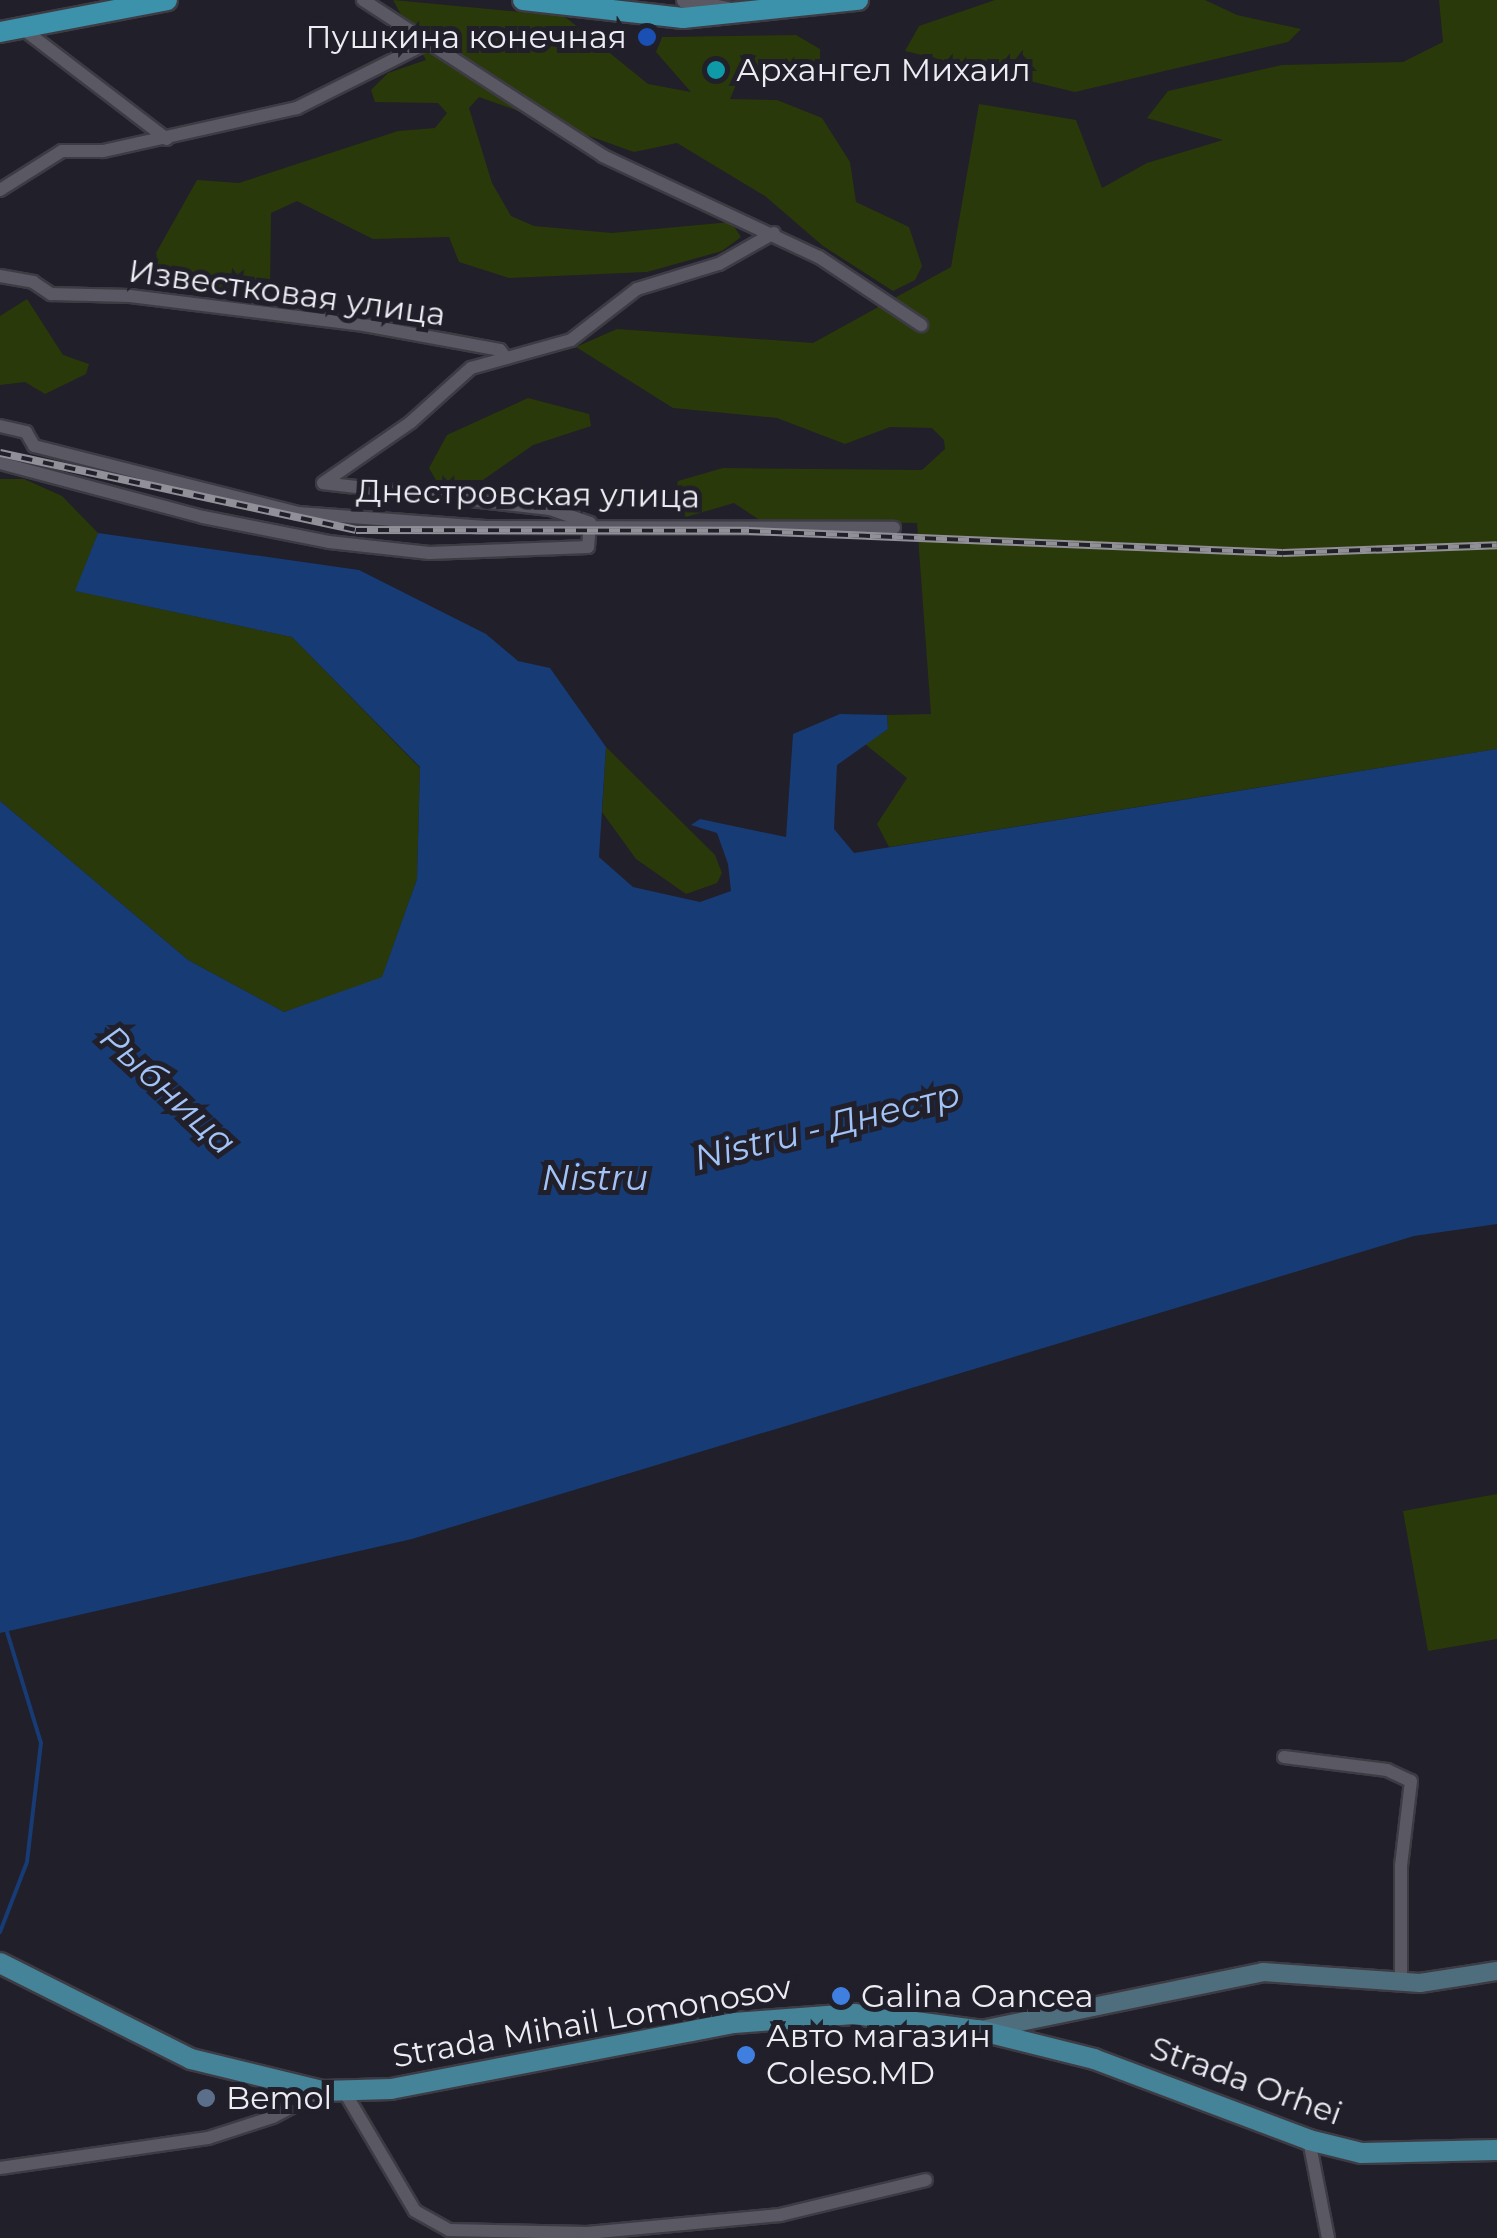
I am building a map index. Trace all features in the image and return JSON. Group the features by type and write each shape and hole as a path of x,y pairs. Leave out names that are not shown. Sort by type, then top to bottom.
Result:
{"highway":[{"path":"0,32 167,0"},
{"path":"522,0 650,18 750,14 858,0"}],"main road":[{"path":"0,1963 192,2059 322,2091"},
{"name":"Strada Mihail Lomonosov","path":"322,2091 470,2076 784,2016 854,2014 978,2030 1263,1972 1319,1971 1437,1983 1497,1971"},
{"name":"Strada Orhei","path":"978,2030 1128,2069 1309,2140 1380,2156 1497,2150"}],"street":[{"path":"363,0 603,156 774,233 921,325"},
{"path":"684,0 750,14"},
{"path":"22,30 167,139"},
{"path":"0,190 62,151 167,139 297,108 429,42"},
{"name":"Известковая улица","path":"590,523 492,498 323,484 411,422 471,368 571,340 637,289 719,264 774,233"},
{"name":"Известковая улица","path":"0,276 33,282 51,294 130,296 364,324 500,350 506,358"},
{"name":"Днестровская улица","path":"0,426 26,432 34,446 298,513 485,527 590,523 894,528"},
{"path":"0,463 202,517 329,542 430,554 588,547 590,523"},
{"path":"1284,1756 1387,1770 1411,1781 1401,1866 1401,1982"},
{"name":"Strada Mihail Lomonosov","path":"0,2168 208,2138 274,2117 322,2091"},
{"path":"344,2091 415,2211 449,2230 588,2233 780,2215 926,2180"},
{"path":"1309,2140 1328,2238"}],"green space":[{"path":"393,0 564,16 648,84 691,92 656,52 662,37 796,35 820,49 820,62 740,75 730,99 777,100 822,118 850,162 856,202 909,227 922,266 915,280 893,291 823,246 765,196 677,143 634,152 479,97 469,108 492,183 511,216 534,226 612,233 731,222 741,237 722,251 647,272 509,278 459,262 449,237 373,239 297,201 271,213 270,291 188,289 159,273 156,253 197,180 239,183 398,131 435,128 447,113 438,103 375,102 371,90 388,73 426,60"},
{"path":"995,0 1205,0 1237,15 1301,29 1288,42 1075,92 905,51 919,26"},
{"path":"1439,0 1497,0 1497,749 889,847 877,824 907,778 865,744 888,729 887,715 931,714 917,523 761,521 734,503 686,517 673,507 678,481 723,468 922,470 945,449 944,440 932,428 890,427 845,444 777,418 673,408 576,347 617,329 813,343 951,267 979,104 1076,120 1102,188 1147,163 1223,140 1147,118 1168,91 1282,65 1403,62 1443,42"},
{"path":"27,299 63,355 89,364 86,374 45,394 25,382 0,385 0,316"},
{"path":"528,398 589,414 591,426 533,445 483,480 436,480 429,468 447,435"},
{"path":"0,479 24,479 62,496 98,533 76,591 292,637 420,768 417,879 382,978 284,1012 188,960 0,801"},
{"path":"606,747 715,855 722,873 717,883 686,894 636,859 602,812"},
{"path":"1497,1494 1497,1639 1428,1651 1403,1511"}],"water":[{"name":"Nistru","path":"98,533 359,570 486,634 518,661 550,668 606,747 599,857 633,887 700,902 731,891 728,864 717,833 691,825 700,819 786,837 793,734 840,714 887,715 888,729 837,765 834,829 854,853 1497,749 1497,1224 1414,1236 412,1539 0,1633 0,801 188,960 284,1012 382,977 417,879 420,767 292,637 75,591"}],"waterway":[{"path":"0,1932 27,1862 41,1743 7,1632"}],"railway":[{"path":"0,453 356,530 749,531 1283,553 1497,545"}],"place":[{"name":"Пушкина конечная","path":"647,37"},
{"name":"Архангел Михаил","path":"716,70"},
{"name":"Galina Oancea","path":"841,1996"},
{"name":"Авто магазин Coleso.MD","path":"746,2055"},
{"name":"Bemol","path":"206,2098"}],"water label":[{"name":"Рыбница","path":"168,1090"},
{"name":"Nistru - Днестр","path":"827,1126"}]}
